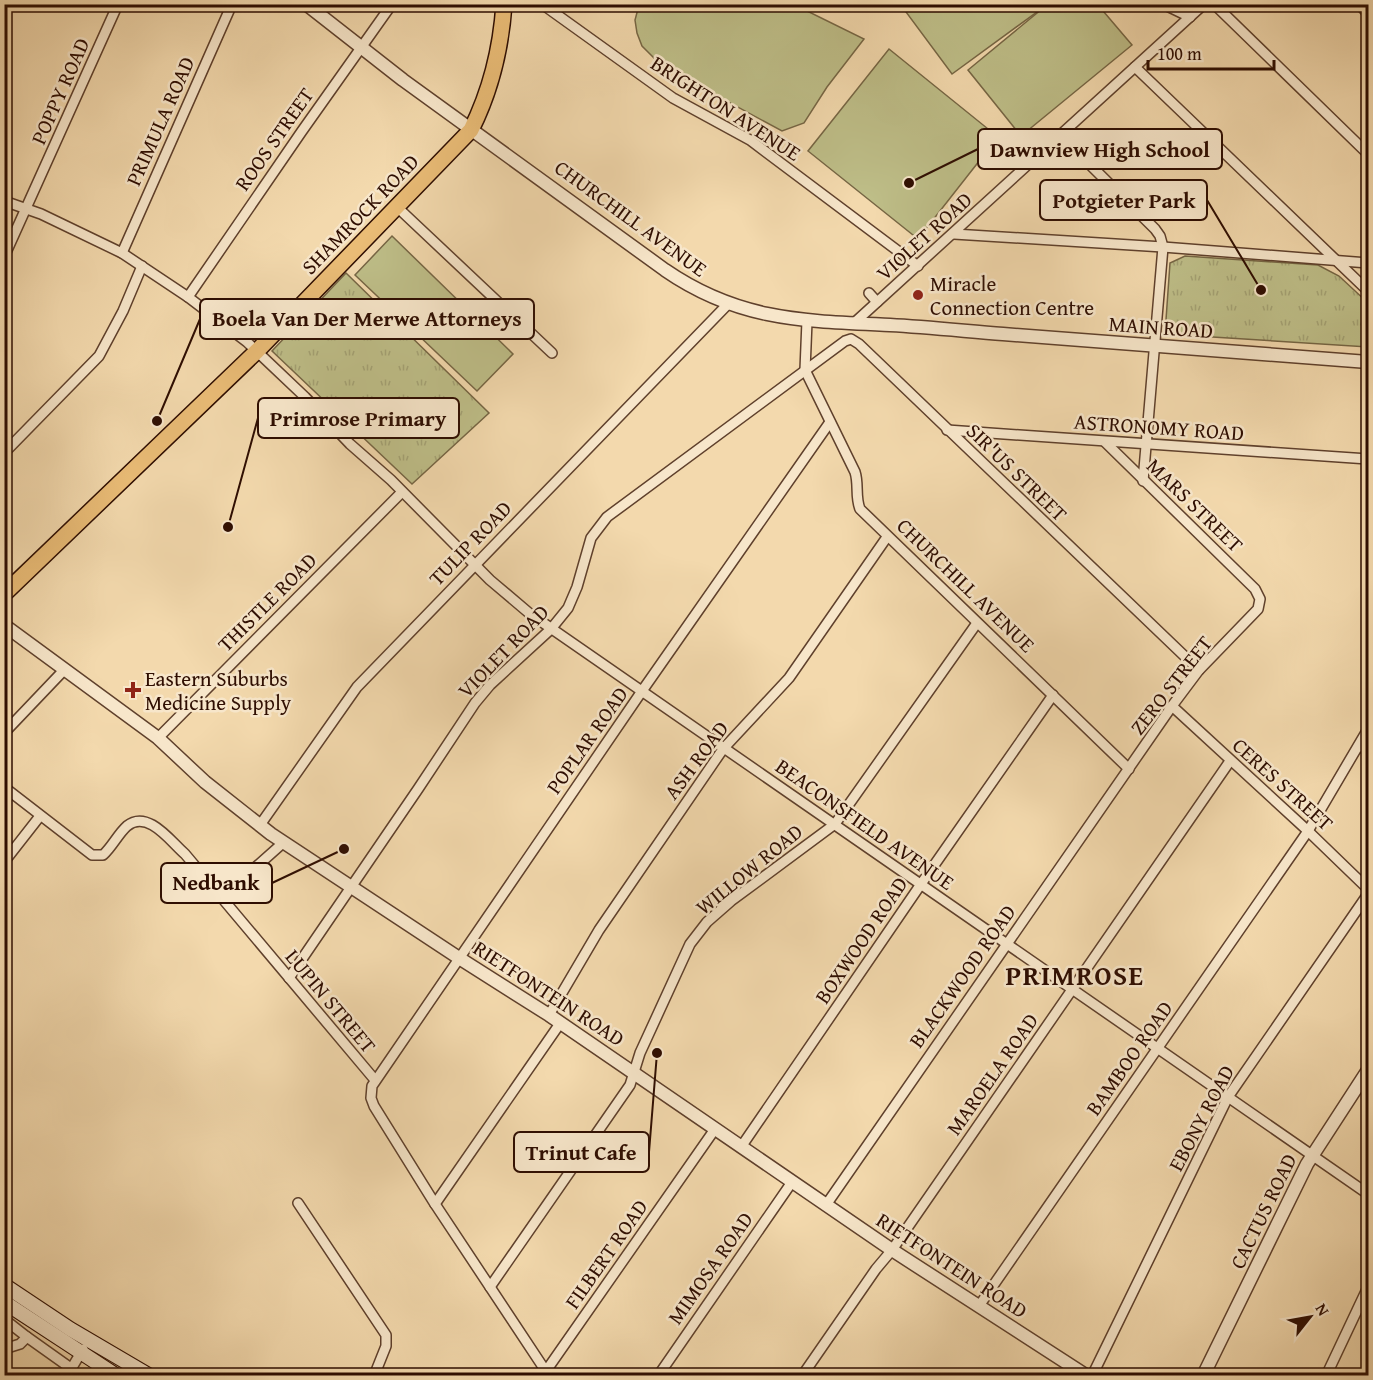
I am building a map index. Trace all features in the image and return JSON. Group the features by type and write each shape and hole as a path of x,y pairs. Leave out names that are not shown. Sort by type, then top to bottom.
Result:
{"main road":[{"name":"SHAMROCK ROAD","path":"4,594 257,351 471,129 494,71 503,31 504,4"},
{"path":"4,1285 85,1347 117,1376"},
{"path":"4,1302 85,1347 150,1376"}],"street":[{"name":"POPPY ROAD","path":"4,257 118,4"},
{"name":"PRIMULA ROAD","path":"122,252 232,4"},
{"name":"CHURCHILL AVENUE","path":"306,4 471,129 685,284 728,304 774,316 807,321 805,370 855,472 860,509 1128,769"},
{"name":"ROOS STREET","path":"188,297 392,4"},
{"name":"BRIGHTON AVENUE","path":"542,4 557,8 673,98 750,140 918,266"},
{"path":"1162,4 1190,17"},
{"name":"VIOLET ROAD","path":"853,324 1203,4"},
{"path":"1214,4 1368,153"},
{"path":"1359,4 1368,14"},
{"path":"1135,67 1368,291"},
{"path":"1061,136 1155,230 1163,247 1148,444 1143,481"},
{"name":"BEACONSFIELD AVENUE","path":"4,195 122,252 188,297 257,351 305,397 332,418 364,455 510,599 723,749 835,824 1368,1194"},
{"name":"BEACONSFIELD AVENUE","path":"4,201 27,208"},
{"path":"396,206 552,353"},
{"path":"954,234 1368,262"},
{"path":"4,453 99,356 123,311 142,266"},
{"path":"869,293 878,302"},
{"name":"TULIP ROAD","path":"260,825 357,687 728,304"},
{"name":"MAIN ROAD","path":"807,321 890,325 1368,362"},
{"name":"SIR'US STREET","path":"805,370 840,344 851,339 1199,670"},
{"name":"VIOLET ROAD","path":"289,978 475,703 490,685 551,629 573,598 591,538 607,517 805,370"},
{"name":"POPLAR ROAD","path":"375,1080 830,422"},
{"name":"ASTRONOMY ROAD","path":"947,430 1368,459"},
{"name":"MARS STREET","path":"1105,442 1259,595"},
{"name":"THISTLE ROAD","path":"158,738 402,492"},
{"name":"ASH ROAD","path":"549,1015 599,930 723,749 789,678 887,537"},
{"name":"ZERO STREET","path":"1128,769 1199,670 1257,612 1260,606 1259,595"},
{"name":"WILLOW ROAD","path":"490,1287 630,1086 640,1053 684,957 700,931 731,901 835,824 977,623"},
{"name":"RIETFONTEIN ROAD","path":"4,625 158,738 205,782 284,842 459,958 561,1022 892,1250 1087,1376"},
{"path":"4,733 65,669"},
{"name":"BOXWOOD ROAD","path":"741,1147 1053,695"},
{"name":"CERES STREET","path":"1172,706 1368,889"},
{"name":"BAMBOO ROAD","path":"979,1306 1308,831 1368,729"},
{"path":"1360,744 1368,753"},
{"name":"MAROELA ROAD","path":"802,1376 876,1269 892,1250 1230,761"},
{"name":"BLACKWOOD ROAD","path":"826,1205 1128,769"},
{"name":"LUPIN STREET","path":"4,787 96,857 106,853 127,826 136,822 147,822 154,825 185,854 375,1080 371,1098 374,1106 435,1204 548,1373"},
{"path":"4,862 40,816"},
{"path":"221,898 284,842"},
{"name":"EBONY ROAD","path":"1092,1376 1228,1097 1368,894"},
{"path":"435,1204 561,1022"},
{"name":"CACTUS ROAD","path":"1203,1376 1312,1155 1368,1070"},
{"name":"FILBERT ROAD","path":"548,1373 715,1128"},
{"name":"MIMOSA ROAD","path":"658,1376 792,1182"},
{"path":"298,1203 386,1335 386,1346 374,1376"},
{"path":"1326,1376 1368,1287"},
{"path":"4,1319 70,1372 85,1347"},
{"path":"4,1349 20,1344 27,1337"}],"green space":[{"path":"1038,4 1041,9 952,74 906,12 916,5"},
{"path":"1048,4 1098,5 1132,45 1021,136 968,70"},
{"path":"639,5 795,5 864,39 827,87 804,123 782,131 662,66 642,46 637,33 635,20"},
{"path":"889,49 998,137 918,239 808,151"},
{"path":"392,236 513,354 477,391 355,275"},
{"path":"1185,256 1318,265 1339,276 1368,303 1368,347 1165,334 1170,263"},
{"path":"346,273 489,413 412,484 272,351"}],"place":[{"name":"Dawnview High School","path":"909,183"},
{"name":"Potgieter Park","path":"1261,290"},
{"name":"Miracle Connection Centre","path":"918,295"},
{"name":"Boela Van Der Merwe Attorneys","path":"157,421"},
{"name":"Primrose Primary","path":"228,527"},
{"name":"Eastern Suburbs Medicine Supply","path":"133,690"},
{"name":"Nedbank","path":"344,849"},
{"name":"Trinut Cafe","path":"657,1053"}],"district":[{"name":"PRIMROSE","path":"1075,975"}]}
